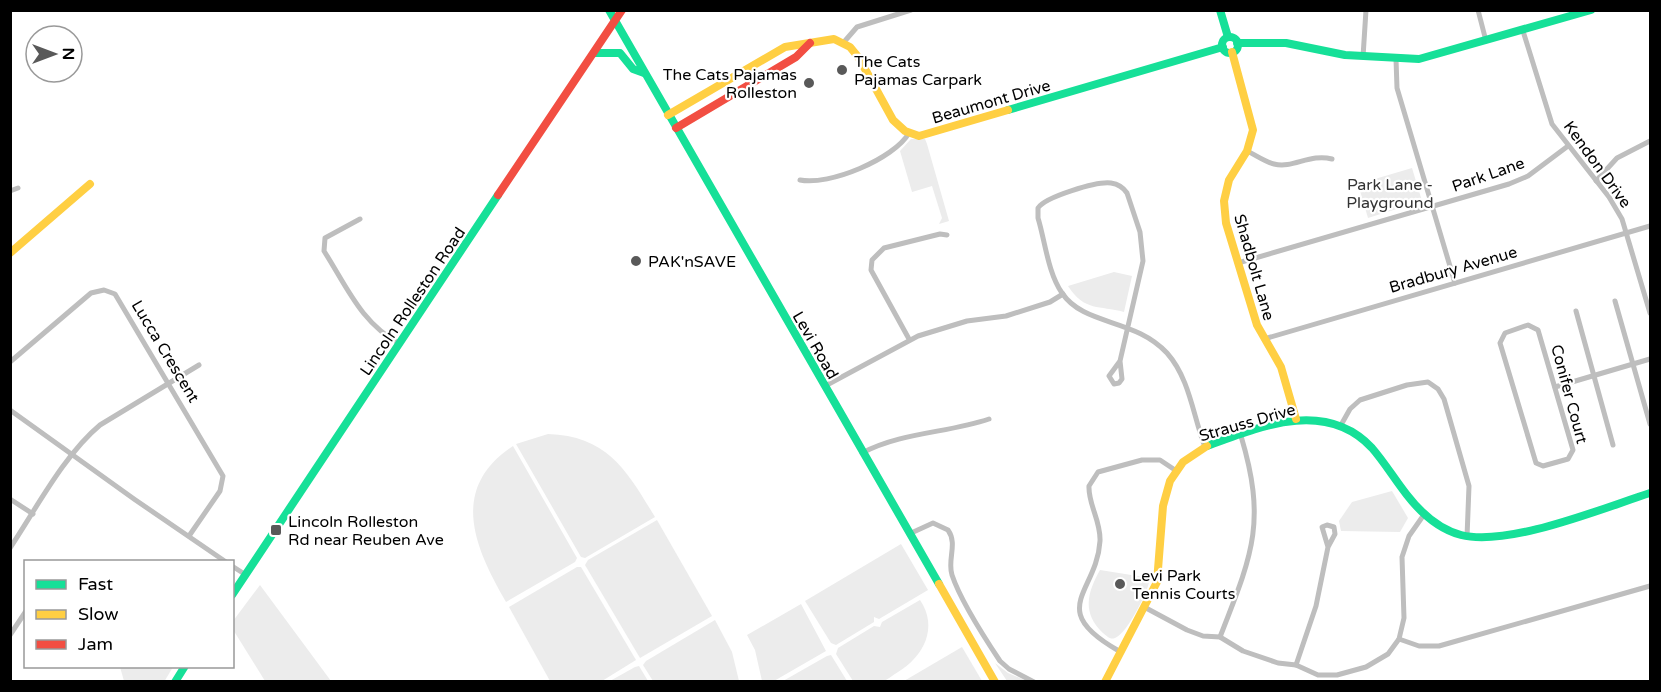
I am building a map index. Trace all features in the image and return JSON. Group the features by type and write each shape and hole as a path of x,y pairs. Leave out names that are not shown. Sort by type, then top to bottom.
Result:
{"street":[{"name":"Levi Road","path":"609,10 995,681"},
{"name":"Lincoln Rolleston Road","path":"234,592 622,10"},
{"path":"844,42 857,27 911,10"},
{"path":"1220,10 1228,37"},
{"path":"1363,57 1366,10"},
{"path":"1478,10 1486,41"},
{"path":"1237,43 1286,43 1363,57 1425,59 1591,10"},
{"name":"Kendon Drive","path":"1523,31 1549,117 1568,147 1618,210 1650,309"},
{"path":"1228,37 1234,38 1237,43 1236,49 1232,52 1223,47 1224,40 1228,37"},
{"path":"668,115 792,44 810,44 826,39 844,42 856,55 894,122 909,133 897,148 863,167 814,182 800,180"},
{"path":"676,128 796,57 810,44"},
{"name":"Beaumont Drive","path":"909,133 924,135 1223,47"},
{"name":"Shadbolt Lane","path":"1232,52 1252,124 1251,142 1229,180 1224,201 1226,224 1253,315 1281,367 1296,419"},
{"path":"594,53 620,53 633,69 644,73"},
{"path":"1395,59 1397,88 1455,283"},
{"path":"741,73 748,85"},
{"path":"1596,181 1617,158 1650,141"},
{"name":"Park Lane","path":"1238,263 1519,180 1568,147"},
{"path":"1247,151 1274,164 1285,165 1313,157 1332,159"},
{"path":"10,253 90,183"},
{"path":"1120,361 1129,327 1142,273 1143,250 1130,198 1119,186 1102,183 1047,199 1038,208 1038,218 1063,294 1083,312 1129,327 1153,340 1173,360 1184,380 1205,447"},
{"path":"10,191 18,188"},
{"path":"360,219 325,238 324,251 366,319 382,334 400,344"},
{"name":"Bradbury Avenue","path":"1264,339 1650,226"},
{"path":"909,339 871,270 872,260 884,248 940,234 947,235"},
{"name":"Lucca Crescent","path":"10,362 91,293 104,290 115,294 223,476 220,491 189,536"},
{"path":"825,386 909,339 967,321 1006,316 1050,303 1063,294"},
{"path":"1614,301 1650,424"},
{"path":"1576,311 1613,445"},
{"name":"Conifer Court","path":"1528,325 1538,330 1555,387 1573,450 1571,456 1560,462 1538,466 1500,344 1505,333 1528,325"},
{"path":"1555,387 1650,359"},
{"path":"10,548 73,454 100,425 199,365"},
{"path":"1341,425 1350,409 1366,397 1422,382 1438,389 1444,399 1469,486 1467,537"},
{"path":"10,410 225,560"},
{"path":"862,453 915,435 945,432 989,419"},
{"name":"Strauss Drive","path":"1175,470 1188,456 1205,447 1296,419 1316,419 1341,425 1362,438 1377,452 1423,516 1443,529 1467,537 1504,536 1650,494"},
{"path":"1220,637 1249,558 1255,525 1253,481 1241,436"},
{"path":"1105,681 1119,651 1146,608 1158,579 1166,498 1175,470 1160,460 1142,460 1098,472 1089,486 1100,542 1095,561 1080,596 1080,609 1094,634 1119,651"},
{"path":"10,500 33,514"},
{"path":"1146,608 1169,622 1196,633 1220,637 1244,651 1278,663 1296,665 1318,675 1348,672 1377,662 1388,654 1399,639 1404,618 1402,557 1409,536 1423,516"},
{"path":"909,534 933,523 948,530 953,543 951,570 963,597 1000,661 1009,669 1034,681"},
{"path":"1296,665 1316,606 1328,547"},
{"path":"234,567 246,575"},
{"path":"1399,639 1419,646 1439,646 1650,586"},
{"path":"10,634 24,614"},
{"path":"175,681 184,668"}],"green space":[{"path":"911,139 925,139 949,221 939,224 942,218 932,186 912,192 900,151"},
{"name":"Park Lane - Playground","path":"1412,168 1422,201 1368,218 1358,184"},
{"path":"1114,272 1132,276 1124,312 1087,304 1080,300 1068,286"},
{"path":"548,434 569,436 601,449 625,471 655,517 585,558 581,557 516,444"},
{"path":"513,446 577,558 575,562 506,602 485,561 473,520 474,500 480,481 493,463"},
{"path":"1392,491 1408,518 1400,532 1341,531 1339,521 1352,502"},
{"path":"657,520 712,616 640,658 585,565 588,560"},
{"path":"901,544 928,590 879,619 874,617 874,622 836,645 831,643 805,601"},
{"path":"577,567 581,567 636,660 602,681 550,681 509,607"},
{"path":"1100,570 1150,578 1142,601 1131,620 1120,635 1113,638 1103,633 1096,625 1089,610 1092,587"},
{"path":"260,585 331,681 265,681 234,631 234,620"},
{"path":"920,600 926,611 928,631 926,641 915,658 882,682 853,681 836,654 838,648 874,626 880,627 882,622"},
{"path":"801,604 826,651 774,681 762,681 755,650 747,635"},
{"path":"715,620 732,652 739,681 653,681 643,665 646,661"},
{"path":"962,647 982,681 904,681"},
{"path":"831,655 847,681 783,681 827,656"},
{"path":"995,663 1008,673 1027,681 1007,681"},
{"path":"639,666 648,681 610,681 635,667"},
{"path":"121,668 172,668 164,682 124,681"}],"traffic: fast":[{"path":"609,10 939,584"},
{"path":"1220,10 1228,37"},
{"path":"1237,43 1286,43 1345,55 1419,59 1591,10"},
{"path":"1230,37 1238,45 1230,53 1222,45 1230,37"},
{"path":"1008,110 1223,47"},
{"path":"594,53 620,53 633,69 644,73"},
{"path":"234,592 498,195"},
{"path":"1207,446 1249,431 1292,421 1334,424 1354,433 1372,448 1412,502 1424,514 1445,529 1461,535 1504,536 1530,531 1650,493"},
{"path":"175,682 184,668"}],"traffic: slow":[{"path":"668,115 785,47 834,39 850,47 859,58 893,120 905,131 919,136 1008,110"},
{"path":"1232,52 1253,130 1247,151 1229,180 1224,201 1226,223 1257,325 1281,367 1296,419"},
{"path":"10,253 90,184"},
{"path":"1105,682 1157,582 1163,506 1170,481 1183,462 1207,446"},
{"path":"939,584 995,682"}],"traffic: jam":[{"path":"498,195 622,10"},
{"path":"676,128 796,57 810,43"}],"place":[{"name":"The Cats Pajamas Carpark","path":"842,70"},
{"name":"The Cats Pajamas Rolleston","path":"809,83"},
{"name":"PAK'nSAVE","path":"636,261"},
{"name":"Lincoln Rolleston Rd near Reuben Ave","path":"276,530"},
{"name":"Levi Park Tennis Courts","path":"1120,584"}]}
